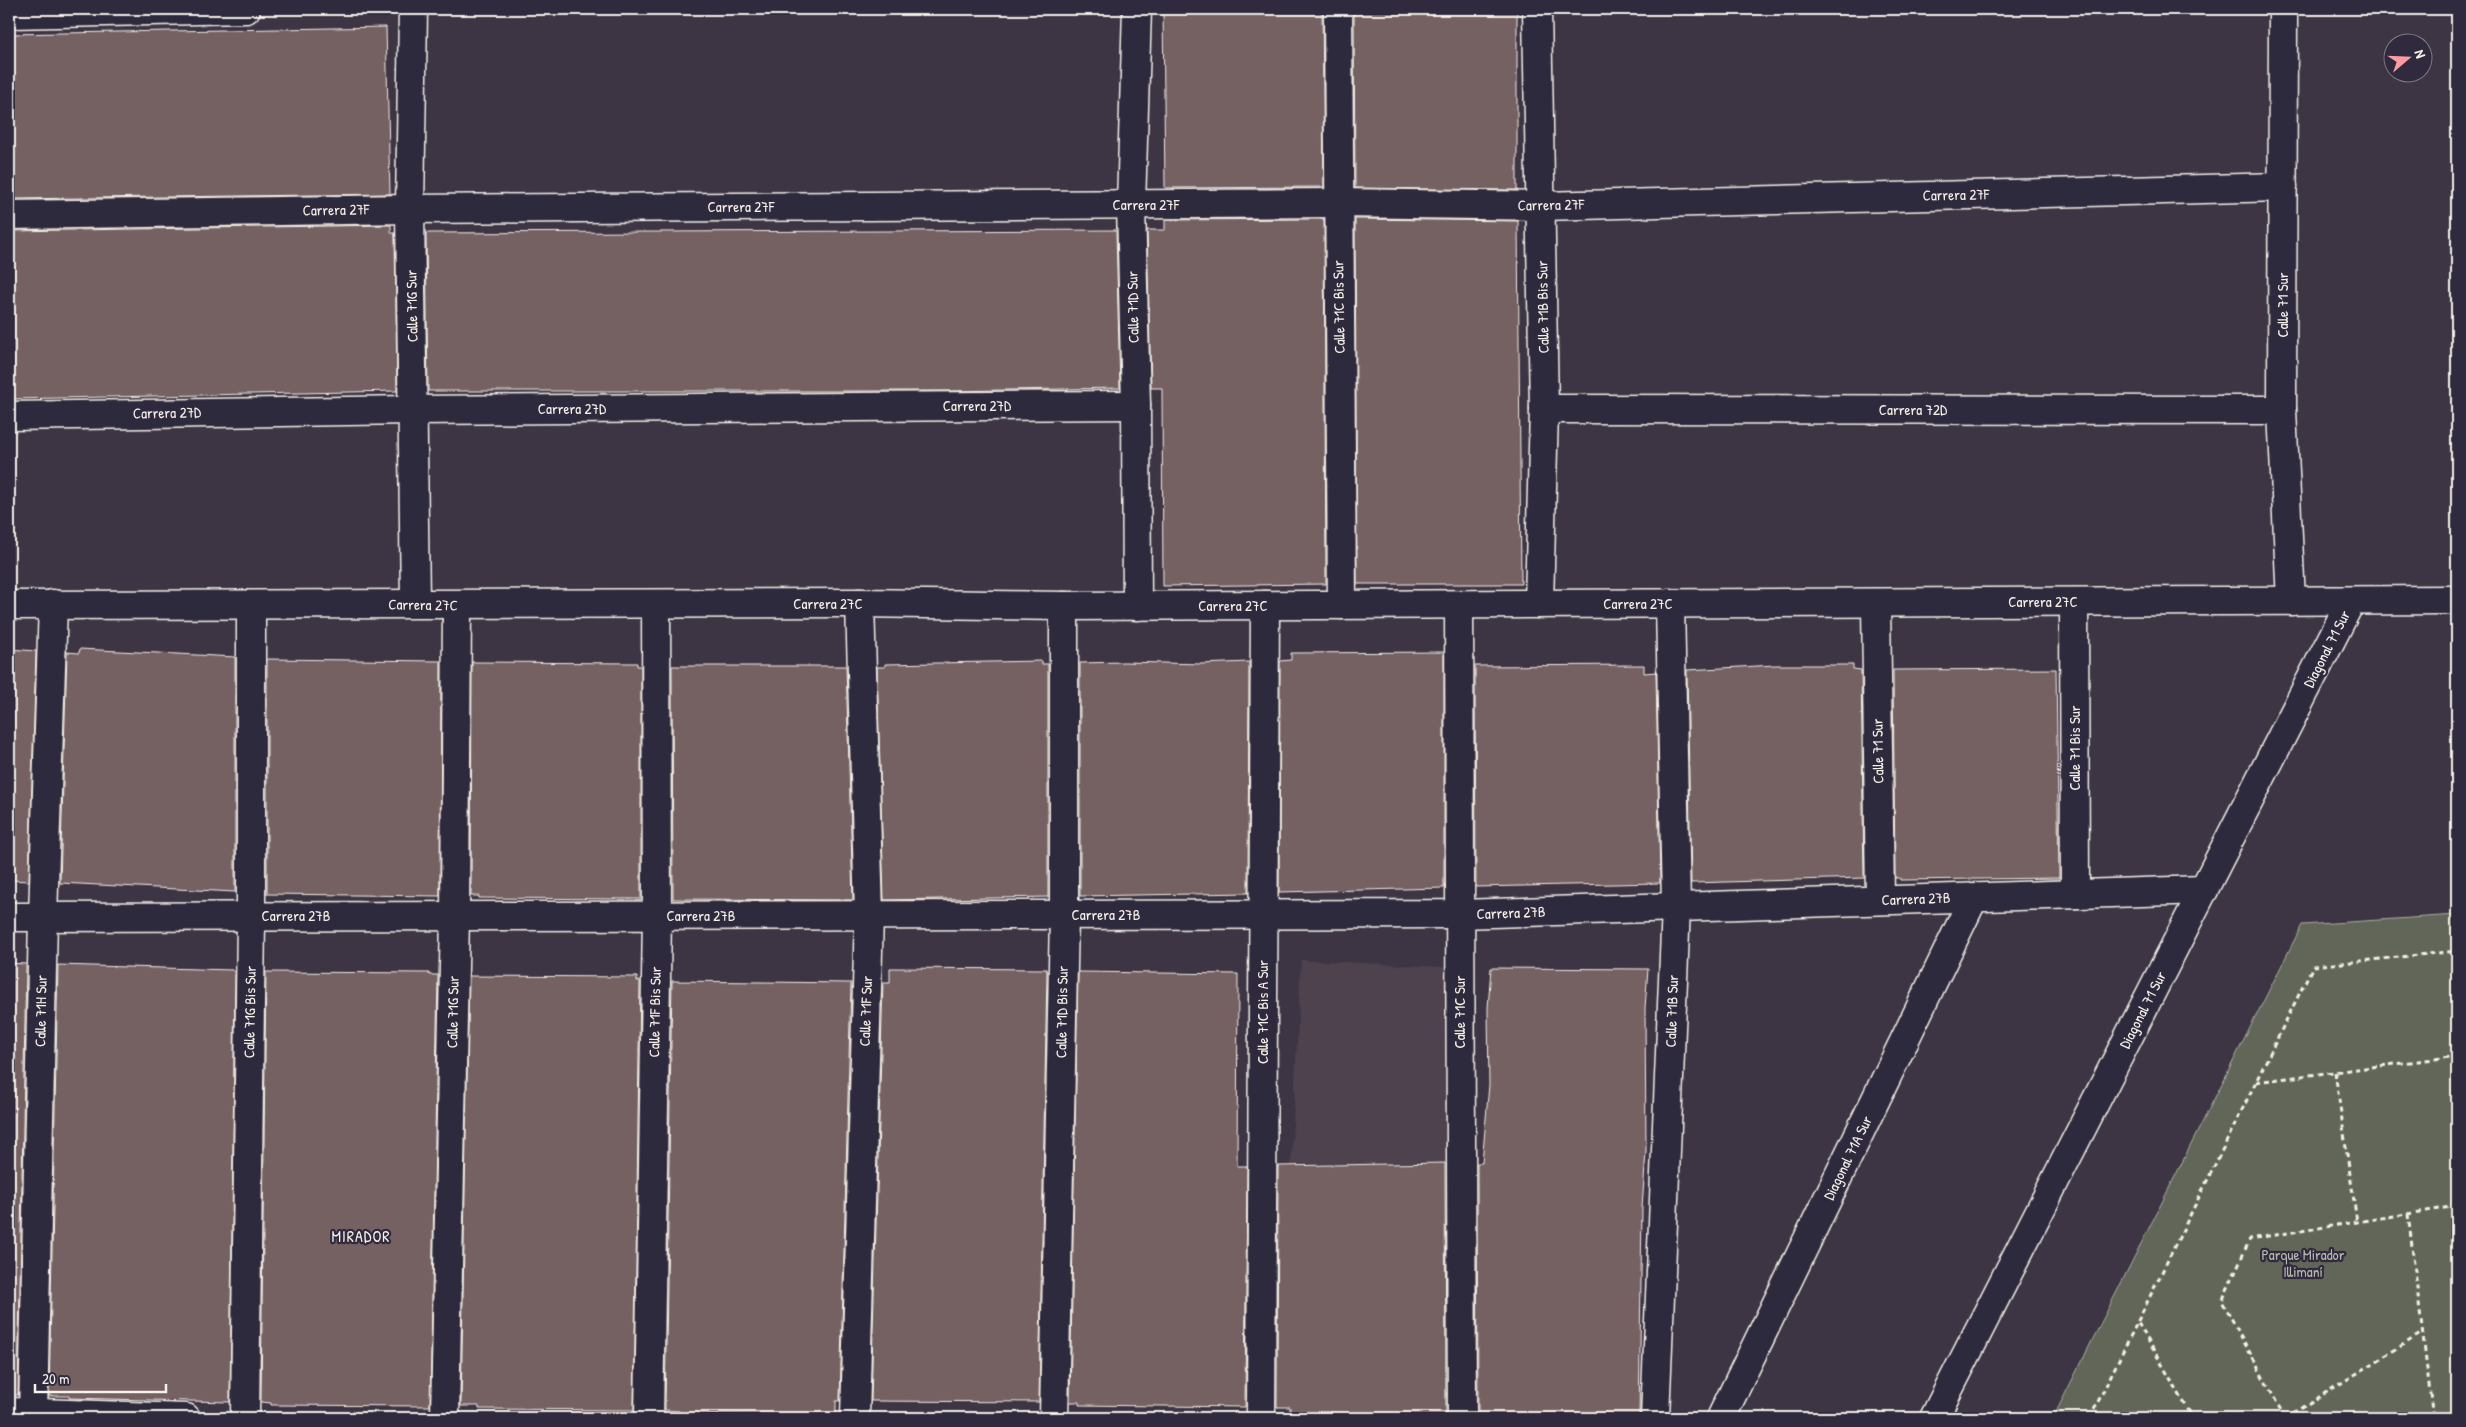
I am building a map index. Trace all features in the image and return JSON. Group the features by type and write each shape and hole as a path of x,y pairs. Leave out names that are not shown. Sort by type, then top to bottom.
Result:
{"street":[{"path":"9,14 246,9"},
{"name":"Calle 71G Sur","path":"413,9 410,208 415,603"},
{"name":"Calle 71D Sur","path":"1137,9 1131,205 1136,405 1137,606"},
{"name":"Calle 71C Bis Sur","path":"1338,9 1342,605"},
{"name":"Calle 71B Bis Sur","path":"1537,9 1544,409 1539,604"},
{"name":"Calle 71 Sur","path":"2283,9 2282,410 2291,601"},
{"name":"Carrera 27F","path":"9,215 410,208 1338,203 1541,206 2283,187"},
{"name":"Carrera 27D","path":"9,416 413,410 1136,405"},
{"name":"Carrera 72D","path":"1544,409 2282,410"},
{"name":"Carrera 27C","path":"9,605 415,603 457,606 860,603 1137,606 2457,600"},
{"name":"Diagonal 71 Sur","path":"1934,1418 2351,601"},
{"name":"Calle 71 Bis Sur","path":"2074,602 2075,894"},
{"name":"Calle 71F Sur","path":"855,1418 869,915 860,603"},
{"name":"Calle 71B Sur","path":"1655,1418 1676,907 1670,603"},
{"name":"Calle 71 Sur","path":"1876,603 1880,900"},
{"name":"Calle 71H Sur","path":"25,1415 53,604"},
{"name":"Calle 71G Bis Sur","path":"245,1418 251,917 252,605"},
{"name":"Calle 71F Bis Sur","path":"649,1418 657,916 656,605"},
{"name":"Calle 71C Bis A Sur","path":"1261,1418 1265,605"},
{"name":"Calle 71C Sur","path":"1459,605 1462,1418"},
{"name":"Calle 71G Sur","path":"445,1418 455,916 457,606"},
{"name":"Calle 71D Bis Sur","path":"1054,1418 1064,914 1064,606"},
{"name":"Carrera 27B","path":"9,917 1460,914 2204,890"},
{"name":"Diagonal 71A Sur","path":"1721,1418 1974,897"},
{"path":"25,1415 186,1418"}],"path":[{"path":"2090,1418 2313,966 2457,951"},
{"path":"2255,1082 2457,1056"},
{"path":"2335,1072 2357,1222"},
{"path":"2422,1333 2284,1418 2222,1301 2250,1239 2457,1206"},
{"path":"2408,1214 2433,1418"},
{"path":"2137,1323 2193,1418"}],"shaded area":[{"path":"1301,960 1446,967 1450,1163 1291,1165"}],"green space":[{"name":"Parque Mirador Illimaní","path":"2457,915 2457,1418 2053,1418 2302,925"}],"building":[{"path":"1163,9 1322,9 1324,187 1165,188"},
{"path":"1354,9 1517,9 1517,190 1355,188"},
{"path":"386,27 390,194 9,199 9,34"},
{"path":"1324,219 1326,584 1163,586 1162,388 1151,388 1147,230 1165,230 1165,220"},
{"path":"1355,219 1518,221 1521,584 1357,584"},
{"path":"391,225 391,233 395,233 397,391 9,399 9,231"},
{"path":"1116,230 1120,388 948,391 428,391 426,233"},
{"path":"9,649 36,651 29,881 9,880"},
{"path":"80,649 235,657 235,892 60,883 67,652 79,653"},
{"path":"1444,652 1444,888 1279,892 1280,661 1291,660 1291,653"},
{"path":"267,659 441,661 440,896 267,894"},
{"path":"1042,661 1042,664 1048,664 1048,897 884,900 877,667 885,667 885,664"},
{"path":"472,662 637,663 637,666 641,666 641,899 479,898 479,896 471,896"},
{"path":"1249,662 1248,893 1080,896 1080,663 1202,664"},
{"path":"1644,665 1644,673 1656,672 1660,883 1476,887 1475,666"},
{"path":"1775,665 1853,665 1853,669 1861,670 1864,878 1691,883 1687,670"},
{"path":"672,666 846,666 853,900 673,899"},
{"path":"2056,669 2059,878 1900,880 1900,878 1895,878 1893,670"},
{"path":"9,963 26,964 18,1395 9,1395"},
{"path":"58,965 232,970 235,972 230,1402 49,1396"},
{"path":"890,968 1046,969 1039,1402 871,1401 883,983 890,983"},
{"path":"1491,968 1648,969 1645,1008 1646,1152 1642,1208 1639,1418 1478,1418 1477,1163 1482,1163 1489,1085 1488,1008"},
{"path":"266,972 429,973 429,975 438,975 430,1406 271,1405 271,1403 261,1402"},
{"path":"1078,972 1238,974 1237,1166 1247,1166 1245,1407 1079,1405 1079,1402 1070,1402"},
{"path":"469,976 637,977 637,981 640,981 634,1410 479,1409 479,1406 461,1406"},
{"path":"672,981 851,983 840,1401 836,1401 836,1416 679,1414 679,1411 665,1410"},
{"path":"1445,1163 1446,1418 1290,1418 1290,1407 1277,1407 1278,1166"}],"district":[{"name":"MIRADOR","path":"361,1236"}]}
